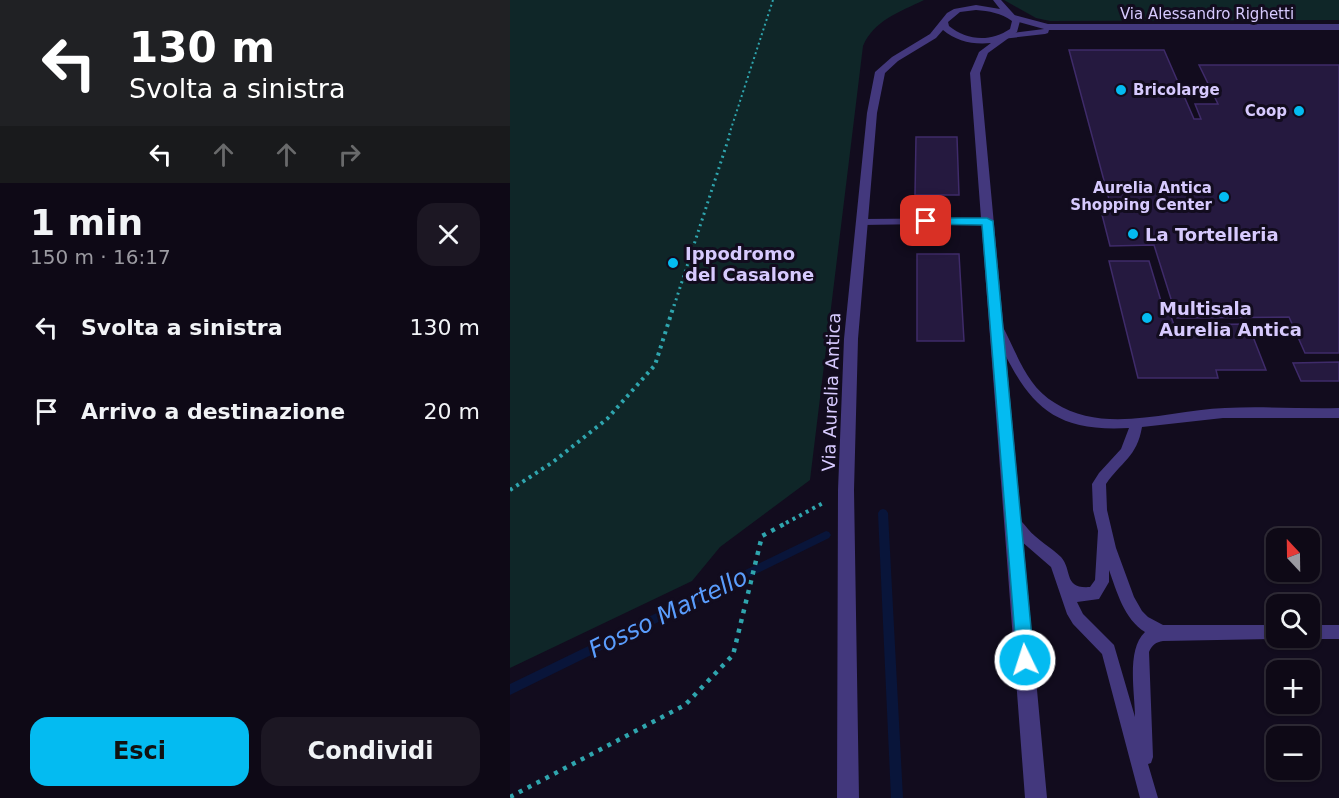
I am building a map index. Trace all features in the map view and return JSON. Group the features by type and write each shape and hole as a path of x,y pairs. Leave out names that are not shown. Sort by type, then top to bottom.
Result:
{"street":[{"name":"Via Aurelia Antica","path":"848,798 849,600 846,490 851,339 877,78 889,63 933,36 948,17 972,0"},
{"path":"997,0 1013,18 1016,26 984,52 975,73 1036,798"},
{"path":"972,7 984,7 995,9 1013,18 1048,27 1075,28 988,40 970,40 950,33 948,17 972,7"},
{"name":"Via Alessandro Righetti","path":"1075,28 1339,27"}],"lane":[{"path":"862,222 987,221"},
{"path":"996,325 1030,388 1048,404 1084,422 1101,425 1136,424 1206,414 1339,413"},
{"path":"1136,424 1130,447 1123,458 1106,473 1098,487 1097,496 1103,528 1134,612 1150,628 1163,633"},
{"path":"1014,523 1026,537 1057,563 1072,609 1078,619 1102,641 1113,661 1147,790"},
{"path":"1064,585 1070,591 1086,596 1094,594 1099,589 1102,582 1103,528"},
{"path":"1147,790 1141,652 1149,638 1163,633 1266,632"},
{"path":"1320,632 1339,632"}],"path":[{"path":"510,490 553,462 598,426 629,397 656,365 772,0"},
{"path":"510,797 685,705 733,655 762,536 846,490"}],"green space":[{"name":"Ippodromo del Casalone","path":"510,0 924,0 881,23 863,46 810,480 720,547 692,581 510,668"},
{"path":"1004,0 1339,0 1339,20 1050,21 1036,18"}],"building":[{"name":"Aurelia Antica Shopping Center","path":"1069,50 1164,50 1194,119 1201,119 1195,104 1218,104 1199,65 1339,65 1339,353 1305,353 1289,317 1177,318 1154,245 1110,246 1099,203 1110,203"},
{"path":"916,137 957,137 959,195 915,195"},
{"path":"917,254 959,254 964,341 917,341"},
{"name":"Multisala Aurelia Antica","path":"1109,261 1149,261 1164,311 1169,311 1174,325 1248,324 1266,370 1216,370 1218,378 1138,378"},
{"path":"1339,362 1339,381 1301,381 1293,363"}],"waterway":[{"name":"Fosso Martello","path":"883,513 897,798"},
{"name":"Fosso Martello","path":"510,690 826,535"}],"place":[{"name":"Bricolarge","path":"1121,90"},
{"name":"Coop","path":"1299,111"},
{"name":"Aurelia Antica Shopping Center","path":"1224,197"},
{"name":"La Tortelleria","path":"1133,234"},
{"name":"Ippodromo del Casalone","path":"673,263"},
{"name":"Multisala Aurelia Antica","path":"1147,318"}],"route":[{"path":"926,221 987,221 1025,660"}]}
